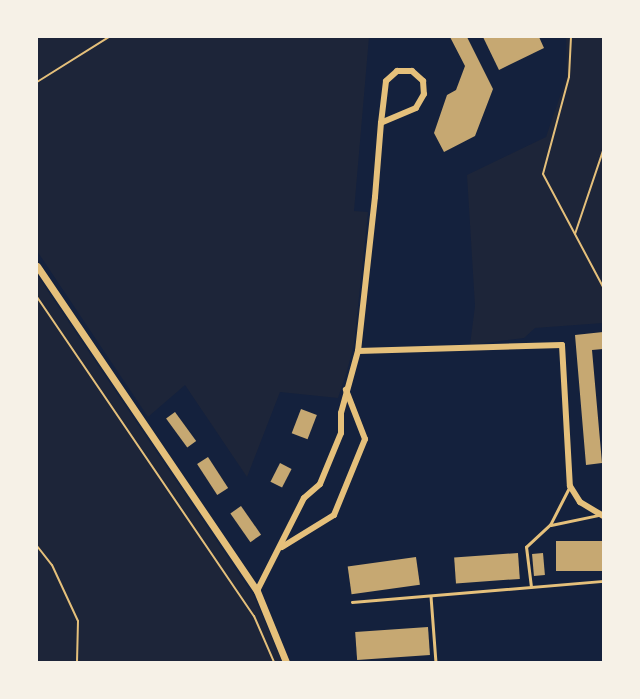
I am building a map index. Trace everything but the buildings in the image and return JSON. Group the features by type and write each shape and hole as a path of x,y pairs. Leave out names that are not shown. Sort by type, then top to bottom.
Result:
{"street":[{"path":"257,591 304,498 320,484 341,433 346,390 358,351 381,123 386,81 397,71 412,71 423,81 424,94 416,108 381,123"},
{"path":"37,266 257,591 286,662"},
{"path":"358,351 562,345 570,486 580,502 601,515"},
{"path":"280,548 334,516 365,439 346,390"}],"lane":[{"path":"531,587 526,547 550,525 570,486"},
{"path":"550,525 601,515"},
{"path":"352,603 603,581"},
{"path":"431,596 436,662"}],"path":[{"path":"37,82 109,37"},
{"path":"571,37 569,77 543,174 603,288"},
{"path":"575,235 603,151"},
{"path":"37,297 254,616 274,662"},
{"path":"37,546 52,565 78,621 77,662"}],"shaded area":[{"path":"37,37 369,37 354,211 368,212 354,344 347,371 338,398 280,392 247,477 185,385 148,417 37,251"},
{"path":"566,37 603,37 603,323 535,328 524,338 470,345 475,306 467,175 546,137 567,76"},
{"path":"37,275 254,596 282,662 37,662"}]}
